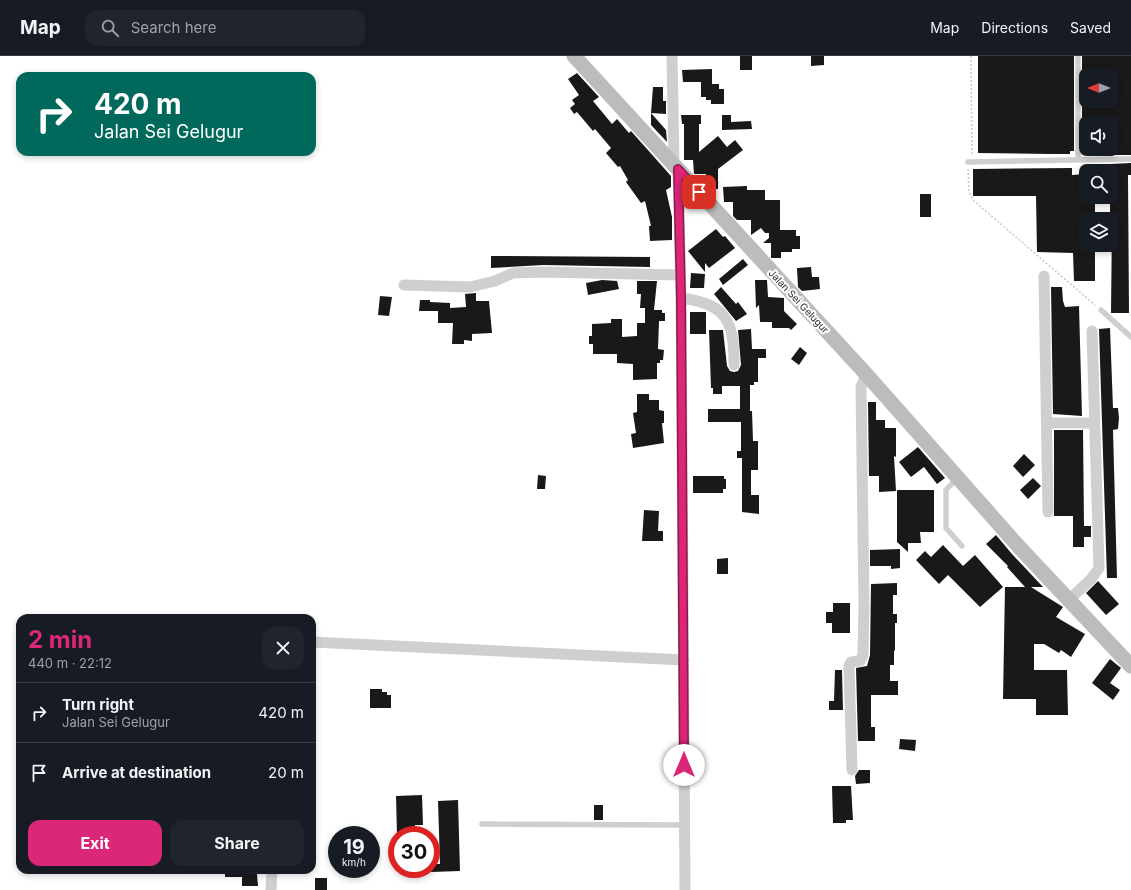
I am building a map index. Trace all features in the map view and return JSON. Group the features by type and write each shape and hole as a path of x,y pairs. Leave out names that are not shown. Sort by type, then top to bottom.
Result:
{"main road":[{"name":"Jalan Sei Gelugur","path":"574,56 866,374 1020,548 1131,666"}],"street":[{"path":"672,56 681,298 685,890"},
{"path":"404,285 470,287 495,281 513,273 543,272 680,275"},
{"path":"1044,276 1048,512"},
{"path":"681,298 711,304 721,313 730,326 734,341 734,365"},
{"path":"1069,600 1091,579 1099,568 1092,331"},
{"path":"852,770 849,666 851,662 860,661 863,655 864,604 861,387 866,374"},
{"path":"1047,423 1094,423"},
{"path":"316,642 684,660"},
{"path":"271,890 272,874"}],"lane":[{"path":"1078,56 1078,159"},
{"path":"968,162 1131,159"},
{"path":"1101,310 1131,337"},
{"path":"958,478 946,490 946,528 962,546"},
{"path":"482,824 684,825"}],"path":[{"path":"971,56 972,156 968,162 969,192 974,201 1101,310"}],"building":[{"path":"740,56 752,56 752,70 740,70"},
{"path":"811,56 824,56 824,65 811,66"},
{"path":"978,56 1074,56 1074,151 1070,151 1070,154 978,153"},
{"path":"1082,56 1131,56 1131,155 1119,155 1119,116 1082,116 1082,108 1119,108 1119,68 1082,68"},
{"path":"712,69 712,84 719,84 719,89 724,89 724,104 711,104 711,100 706,100 706,97 701,97 701,82 683,82 682,70"},
{"path":"577,73 599,97 593,101 612,124 617,119 629,133 631,131 671,176 671,187 666,190 672,217 672,240 650,241 649,226 651,226 645,201 641,203 626,182 628,180 620,166 618,167 606,153 611,148 595,129 593,131 577,112 574,114 570,108 575,104 572,100 579,95 568,79"},
{"path":"653,87 663,87 663,101 666,101 666,114 651,113"},
{"path":"651,113 666,130 667,142 651,125"},
{"path":"681,115 701,115 701,124 699,124 699,152 718,136 727,147 735,140 743,150 718,169 718,189 708,189 706,187 706,174 694,174 693,160 684,160 684,124 682,124"},
{"path":"722,115 731,115 731,122 751,121 752,129 722,130"},
{"path":"1131,163 1131,175 1128,175 1129,313 1111,313 1112,252 1119,252 1119,212 1110,212 1110,204 1119,204 1119,164 1110,164"},
{"path":"1072,168 1072,175 1079,174 1079,204 1095,204 1095,212 1079,212 1079,252 1095,252 1095,281 1074,281 1073,253 1037,252 1036,196 973,196 973,169"},
{"path":"747,186 747,190 765,190 765,200 780,200 780,230 796,230 796,236 800,236 800,249 792,249 792,252 781,252 781,258 771,258 771,243 763,243 769,238 769,233 765,233 761,228 751,235 751,220 737,220 733,216 733,202 724,202 723,187"},
{"path":"920,194 931,194 931,217 920,217"},
{"path":"716,229 723,237 725,236 735,248 709,268 705,263 705,272 688,251"},
{"path":"491,256 650,257 650,267 543,265 491,268"},
{"path":"743,259 748,265 723,285 719,279"},
{"path":"811,267 812,277 819,277 820,289 802,291 798,287 797,268"},
{"path":"691,273 705,274 704,288 690,288"},
{"path":"602,280 617,281 619,289 588,295 586,283"},
{"path":"755,280 767,280 768,297 784,298 784,311 797,324 791,330 789,328 772,328 772,322 760,322 759,305 756,308"},
{"path":"637,281 657,281 654,310 662,310 662,313 665,313 665,321 659,321 658,349 664,350 663,360 660,360 660,363 657,363 657,379 633,380 633,364 617,363 617,354 593,354 593,344 589,344 589,336 592,336 592,324 611,323 611,319 622,319 622,337 637,336 637,323 645,323 645,308 640,308 641,294 637,294"},
{"path":"721,287 736,304 738,302 747,314 736,321 714,294"},
{"path":"1051,287 1062,287 1065,307 1079,306 1082,416 1053,414"},
{"path":"476,293 476,301 489,301 492,333 472,334 472,341 464,340 464,344 452,344 453,323 438,323 438,311 419,311 420,300 450,303 450,308 466,307 465,294"},
{"path":"380,296 392,297 389,316 378,315"},
{"path":"690,312 706,312 706,334 690,334"},
{"path":"1110,328 1113,408 1118,408 1119,418 1118,429 1113,430 1117,578 1107,578 1099,329"},
{"path":"751,329 752,349 766,349 766,358 758,358 758,382 754,382 754,385 750,385 750,411 752,411 753,441 758,441 758,470 751,470 751,495 759,495 759,514 742,512 742,458 737,458 737,451 741,451 741,422 708,422 708,409 740,409 740,386 722,386 722,394 713,394 713,388 711,388 709,330 723,330 727,366 730,371 734,372 738,371 741,365 738,330"},
{"path":"800,347 807,353 799,365 791,359"},
{"path":"637,394 649,394 649,400 659,400 659,410 664,411 664,423 662,423 664,443 633,448 631,434 636,433 633,413 637,412"},
{"path":"868,402 876,402 876,420 885,420 885,428 896,428 896,457 894,456 896,491 879,492 879,476 869,476"},
{"path":"1054,430 1083,430 1084,526 1091,526 1091,537 1084,537 1084,547 1073,547 1073,516 1054,516"},
{"path":"918,447 945,478 937,484 924,467 911,477 899,462"},
{"path":"1024,454 1035,465 1023,477 1013,466"},
{"path":"538,475 546,476 545,489 537,489"},
{"path":"693,476 724,476 724,479 726,479 726,489 723,489 723,493 693,493"},
{"path":"1033,478 1041,486 1028,499 1020,490"},
{"path":"897,490 934,490 934,532 920,532 921,543 908,543 908,552 897,542"},
{"path":"644,510 659,511 658,531 663,531 663,541 642,541"},
{"path":"996,535 1043,587 1025,587 1007,567 1008,566 986,544"},
{"path":"943,545 963,566 975,555 1003,587 980,607 948,575 939,584 916,560 925,551 931,557"},
{"path":"900,549 900,568 891,569 891,566 870,566 870,550"},
{"path":"728,558 728,574 717,574 717,559"},
{"path":"1098,581 1119,604 1106,615 1086,593"},
{"path":"897,583 897,595 893,595 893,614 897,614 897,623 895,623 894,665 890,665 890,681 898,681 898,695 871,695 871,727 875,727 875,741 858,741 856,668 867,666 870,655 871,584"},
{"path":"1005,587 1031,587 1063,607 1056,617 1085,634 1071,657 1061,650 1059,653 1044,644 1034,644 1034,670 1067,670 1068,715 1036,715 1036,699 1003,699"},
{"path":"833,603 850,603 850,633 832,633 832,623 826,623 826,612 833,612"},
{"path":"1110,659 1121,668 1110,683 1120,690 1113,700 1092,683"},
{"path":"835,670 842,670 843,710 829,710 829,701 834,701"},
{"path":"370,689 382,689 382,692 387,692 387,695 391,695 391,708 370,708"},
{"path":"900,739 916,740 915,751 899,749"},
{"path":"859,770 870,770 870,783 856,784 855,776"},
{"path":"832,786 851,786 853,820 846,820 846,823 833,823"},
{"path":"422,795 423,825 397,826 396,796"},
{"path":"458,800 460,871 440,872 440,826 439,826 438,801"},
{"path":"594,805 603,805 603,820 594,820"},
{"path":"225,874 257,874 258,886 242,886 242,877 225,877"},
{"path":"315,878 327,878 327,890 315,890"}],"route":[{"path":"684,765 681,298 678,169 699,192"}]}
